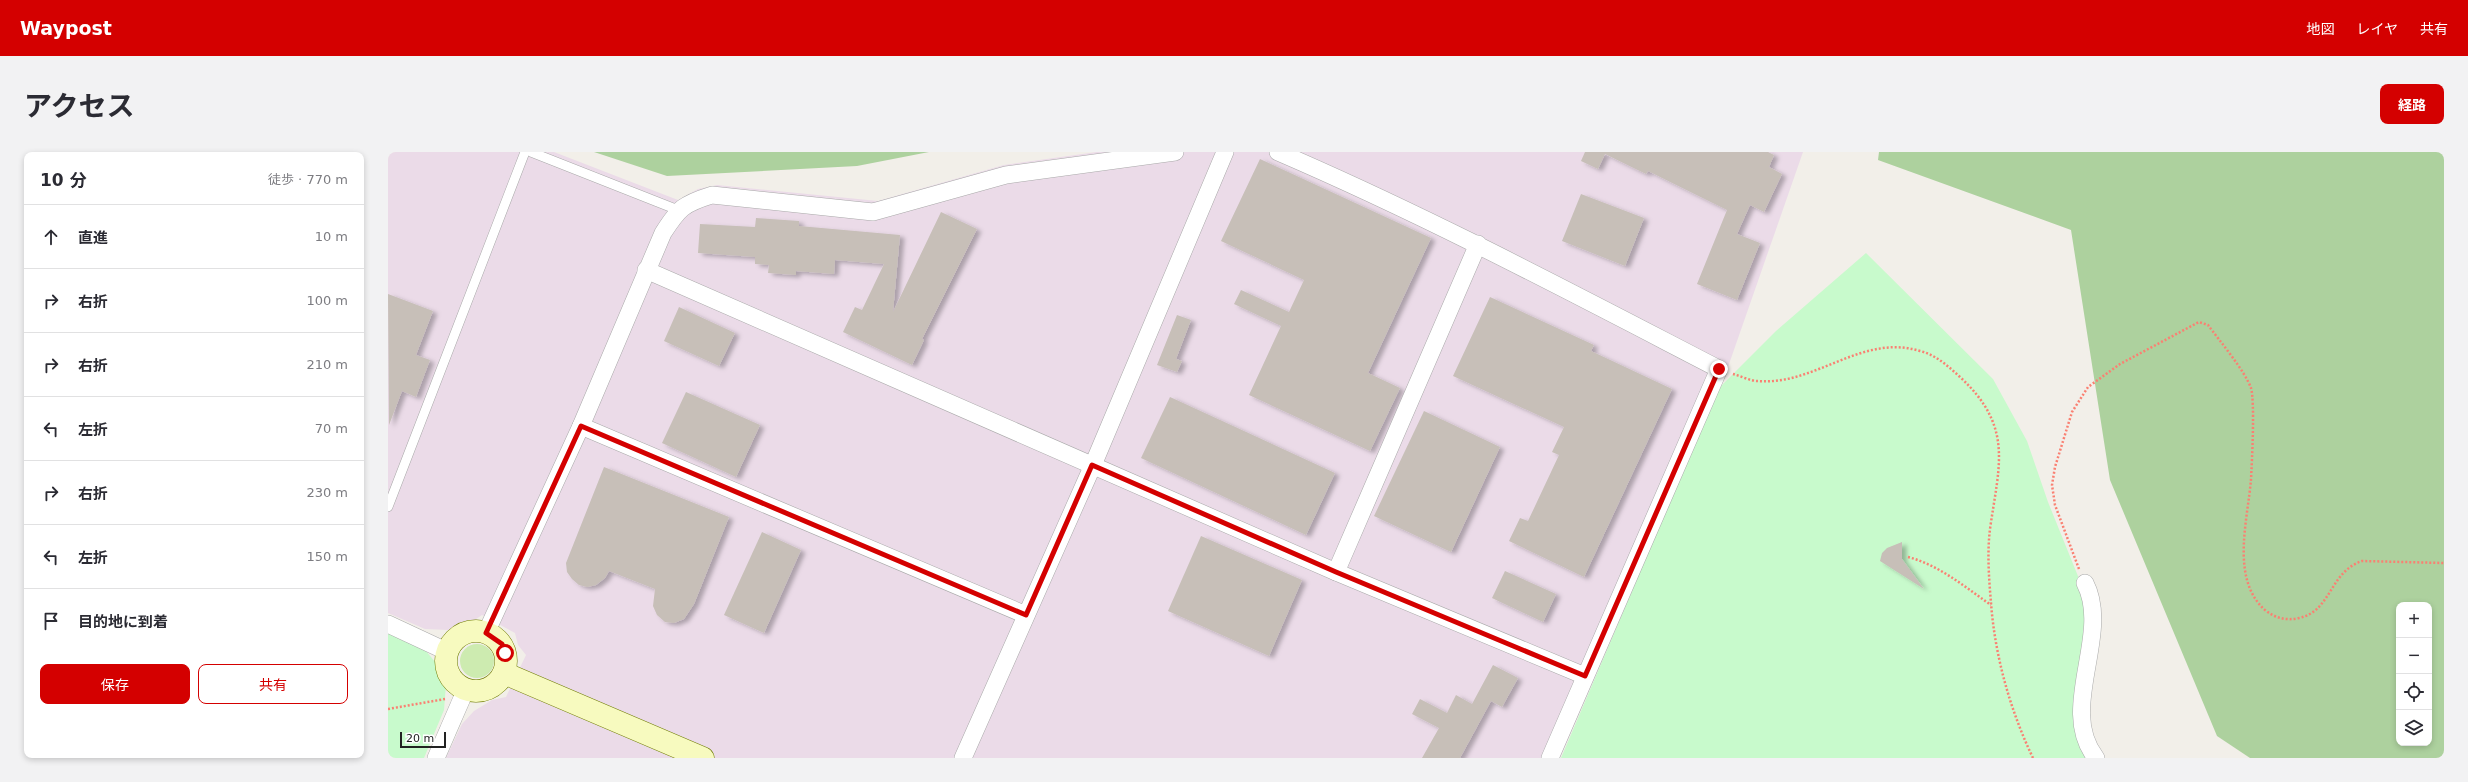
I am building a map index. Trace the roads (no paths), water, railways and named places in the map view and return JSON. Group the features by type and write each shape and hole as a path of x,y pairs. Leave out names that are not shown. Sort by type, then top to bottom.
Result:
{"street":[{"path":"486,633 581,426 646,270 663,233 678,210 694,201 712,196 874,212 1006,175 1175,152"},
{"path":"963,758 1092,465 1225,152"},
{"path":"1278,152 1372,193 1478,244 1719,369 1550,758"},
{"path":"1336,572 1478,244"},
{"path":"646,270 1336,572 1585,676"},
{"path":"581,426 1026,615"},
{"path":"2086,583 2091,594 2093,605 2082,720 2090,750 2096,758"},
{"path":"388,624 448,652"},
{"path":"467,632 486,633 502,644 506,663 504,672 492,687 483,690 465,692 451,677 447,669 448,652 452,643 467,632"},
{"path":"504,672 702,758"},
{"path":"436,758 465,692"}],"lane":[{"path":"388,506 525,152"},
{"path":"531,152 678,210"}]}
